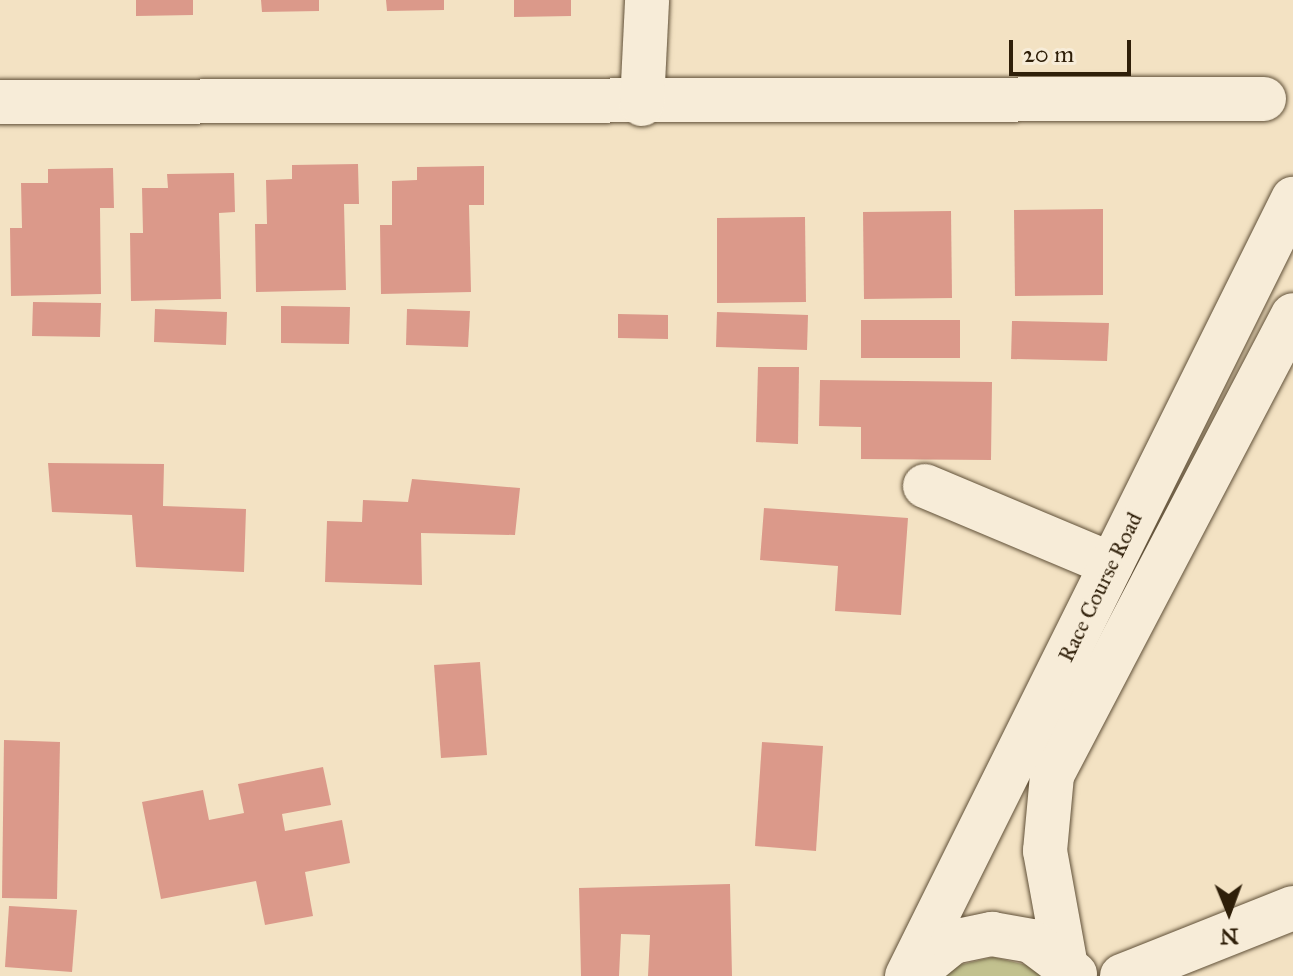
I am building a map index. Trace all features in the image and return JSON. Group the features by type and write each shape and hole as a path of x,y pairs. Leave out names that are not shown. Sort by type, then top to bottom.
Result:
{"street":[{"path":"642,104 647,0"},
{"path":"0,102 642,104 1264,99"},
{"name":"Race Course Road","path":"909,976 1293,199"},
{"name":"Race Course Road","path":"1071,968 1045,851 1052,775 1293,315"},
{"path":"925,486 1111,564"},
{"path":"1122,976 1293,908"},
{"path":"909,976 953,942 992,934 1031,941 1071,968"}],"shaded area":[{"path":"993,957 1031,966 1043,976 944,976 955,966"}],"building":[{"path":"136,0 193,0 193,15 136,16"},
{"path":"261,0 319,0 319,11 262,12"},
{"path":"386,0 444,0 444,10 387,11"},
{"path":"514,0 571,0 571,16 514,17"},
{"path":"358,164 359,204 344,204 346,290 256,292 255,224 267,224 266,180 292,179 292,165"},
{"path":"484,166 484,205 469,205 471,292 381,294 380,225 392,225 392,181 417,180 417,167"},
{"path":"113,168 114,208 100,208 101,294 11,296 10,228 22,228 21,183 48,183 48,169"},
{"path":"234,173 235,212 219,213 221,299 131,301 130,233 143,233 142,188 168,188 167,174"},
{"path":"1103,209 1103,295 1015,296 1014,210"},
{"path":"951,211 952,298 864,299 863,212"},
{"path":"805,217 806,302 717,303 717,218"},
{"path":"33,302 101,303 100,337 32,336"},
{"path":"281,306 350,307 349,344 281,343"},
{"path":"155,309 227,312 226,345 154,342"},
{"path":"407,309 470,311 468,347 406,345"},
{"path":"717,312 808,315 807,350 716,347"},
{"path":"618,314 668,315 668,339 618,338"},
{"path":"861,320 960,320 960,358 861,358"},
{"path":"1012,321 1109,323 1107,361 1011,359"},
{"path":"758,367 799,367 798,444 756,442"},
{"path":"820,380 992,382 991,460 861,459 861,427 819,426"},
{"path":"48,463 164,464 163,506 246,509 244,572 136,567 132,515 52,512"},
{"path":"412,479 520,488 515,535 421,533 422,585 325,582 327,521 362,522 363,500 408,502"},
{"path":"764,508 908,518 901,615 835,611 838,566 760,560"},
{"path":"480,662 487,755 441,758 434,665"},
{"path":"4,740 60,742 57,899 2,898"},
{"path":"762,742 823,746 816,851 755,846"},
{"path":"323,767 331,805 282,814 285,831 342,820 350,863 305,872 313,916 265,925 256,881 161,899 142,802 203,790 209,820 244,813 238,784"},
{"path":"730,884 732,976 648,976 650,935 621,934 619,976 581,976 579,888"},
{"path":"9,906 77,910 72,972 5,967"}]}
